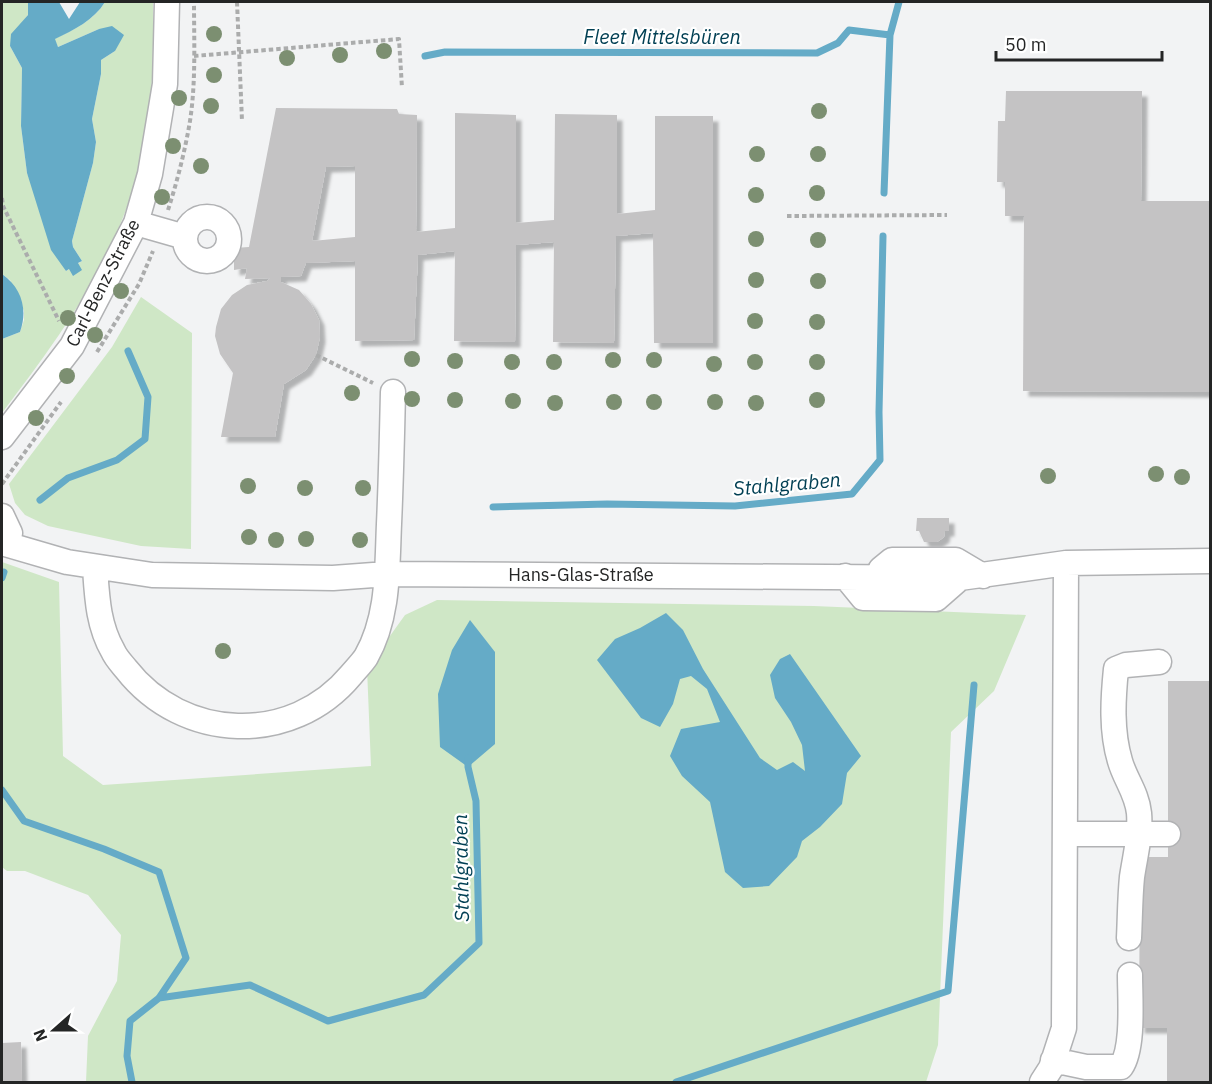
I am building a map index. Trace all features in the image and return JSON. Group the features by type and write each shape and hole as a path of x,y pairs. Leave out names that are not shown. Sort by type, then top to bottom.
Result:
{"street":[{"name":"Carl-Benz-Straße","path":"2,437 72,346 136,223 150,174 165,84 166,2"},
{"path":"136,223 185,237"},
{"path":"95,568 98,611 101,621 113,652 139,686 175,711 216,725 259,726 301,714 337,691 365,658 382,618 387,574 393,392"},
{"name":"Hans-Glas-Straße","path":"3,530 67,562 152,575 333,578 387,574 971,577 1066,563 1210,561"},
{"path":"1042,1083 1064,1028 1066,563"},
{"path":"845,576 863,597 936,599 971,577"},
{"path":"1129,938 1132,878 1139,834 1136,795 1120,760 1114,729 1113,696 1116,669 1126,665 1159,662"},
{"path":"1065,834 1168,834"},
{"path":"1053,1060 1086,1067 1121,1067 1126,1059 1129,1040 1130,975"}],"path":[{"path":"237,2 242,121"},
{"path":"194,56 399,39 402,88"},
{"path":"2,198 3,206 72,346"},
{"path":"787,216 947,215"},
{"path":"316,355 393,392"}],"green space":[{"path":"2,2 28,2 28,15 10,46 22,68 21,126 27,173 66,271 82,261 72,241 93,163 96,142 92,119 101,74 101,60 115,51 99,29 58,47 54,39 89,19 105,2 153,2 153,21 152,79 146,137 132,193 119,227 104,260 67,323 2,413 2,339 20,332 24,311 10,280 2,274"},
{"path":"141,297 192,333 191,549 141,546 48,526 25,515 15,503 9,484 112,347"},
{"path":"2,562 59,582 63,756 103,785 371,766 367,668 405,615 437,600 814,606 1026,615 994,691 951,732 938,1045 926,1082 86,1082 88,1036 117,981 121,935 88,895 25,871 7,871 2,867"}],"water":[{"path":"28,2 59,2 69,19 80,2 105,2 89,19 55,39 58,47 99,29 112,26 124,35 115,51 101,60 101,74 92,119 96,142 93,163 72,241 82,261 78,263 82,270 73,276 69,269 66,271 51,250 27,173 21,126 22,68 10,46 11,34 28,15"},
{"path":"2,274 19,293 23,316 20,332 2,339"},
{"path":"666,613 683,630 703,669 760,758 777,770 793,762 805,771 802,745 791,722 775,698 770,675 780,659 790,654 861,756 847,773 842,804 820,827 802,841 797,857 769,886 743,888 725,872 710,802 682,776 670,756 681,729 720,722 707,689 691,676 680,679 673,704 660,727 641,718 597,660 615,639"},
{"path":"470,620 495,652 495,744 468,767 440,747 438,694 452,650"}],"building":[{"path":"1006,91 1142,91 1141,201 1210,201 1210,392 1023,391 1024,216 1005,216 1005,182 997,182 998,121 1005,121"},
{"path":"276,108 397,109 399,114 417,115 416,232 455,228 455,113 516,115 516,223 554,220 555,114 617,115 617,214 655,210 655,116 713,116 713,343 654,343 653,233 616,236 614,343 553,342 554,242 516,245 515,342 454,341 455,251 418,255 414,340 355,341 355,261 306,263 301,276 281,277 281,282 299,290 311,304 319,320 320,337 316,355 306,370 284,384 275,437 221,437 233,373 220,354 215,336 221,309 232,295 247,285 267,281 270,278 245,279 247,268 234,270 234,248 249,247","holes":["355,166 355,237 312,241 326,167"]},
{"path":"917,518 949,518 949,531 945,531 944,537 937,542 924,542 919,531 916,531"},
{"path":"1168,681 1210,681 1210,1082 1167,1082 1167,1028 1139,1028 1140,857 1168,857"},
{"path":"21,1042 22,1082 2,1082 2,1043"}],"waterway":[{"name":"Stahlgraben","path":"884,193 890,35 899,2"},
{"name":"Fleet Mittelsbüren","path":"425,56 445,52 817,53 838,43 849,30 890,35"},
{"name":"Stahlgraben","path":"493,507 607,504 735,506 852,494 880,460 883,236"},
{"name":"Fleet Mittelsbüren","path":"40,500 68,478 117,460 145,439 148,397 128,351"},
{"name":"Fleet Mittelsbüren","path":"2,578 4,572"},
{"path":"676,1082 948,991 974,685"},
{"name":"Stahlgraben","path":"159,998 250,985 328,1021 424,995 479,943 476,801 468,758"},
{"name":"Fleet Mittelsbüren","path":"2,790 24,821 104,849 159,872 186,958 159,998 130,1021 127,1056 132,1082"}]}
